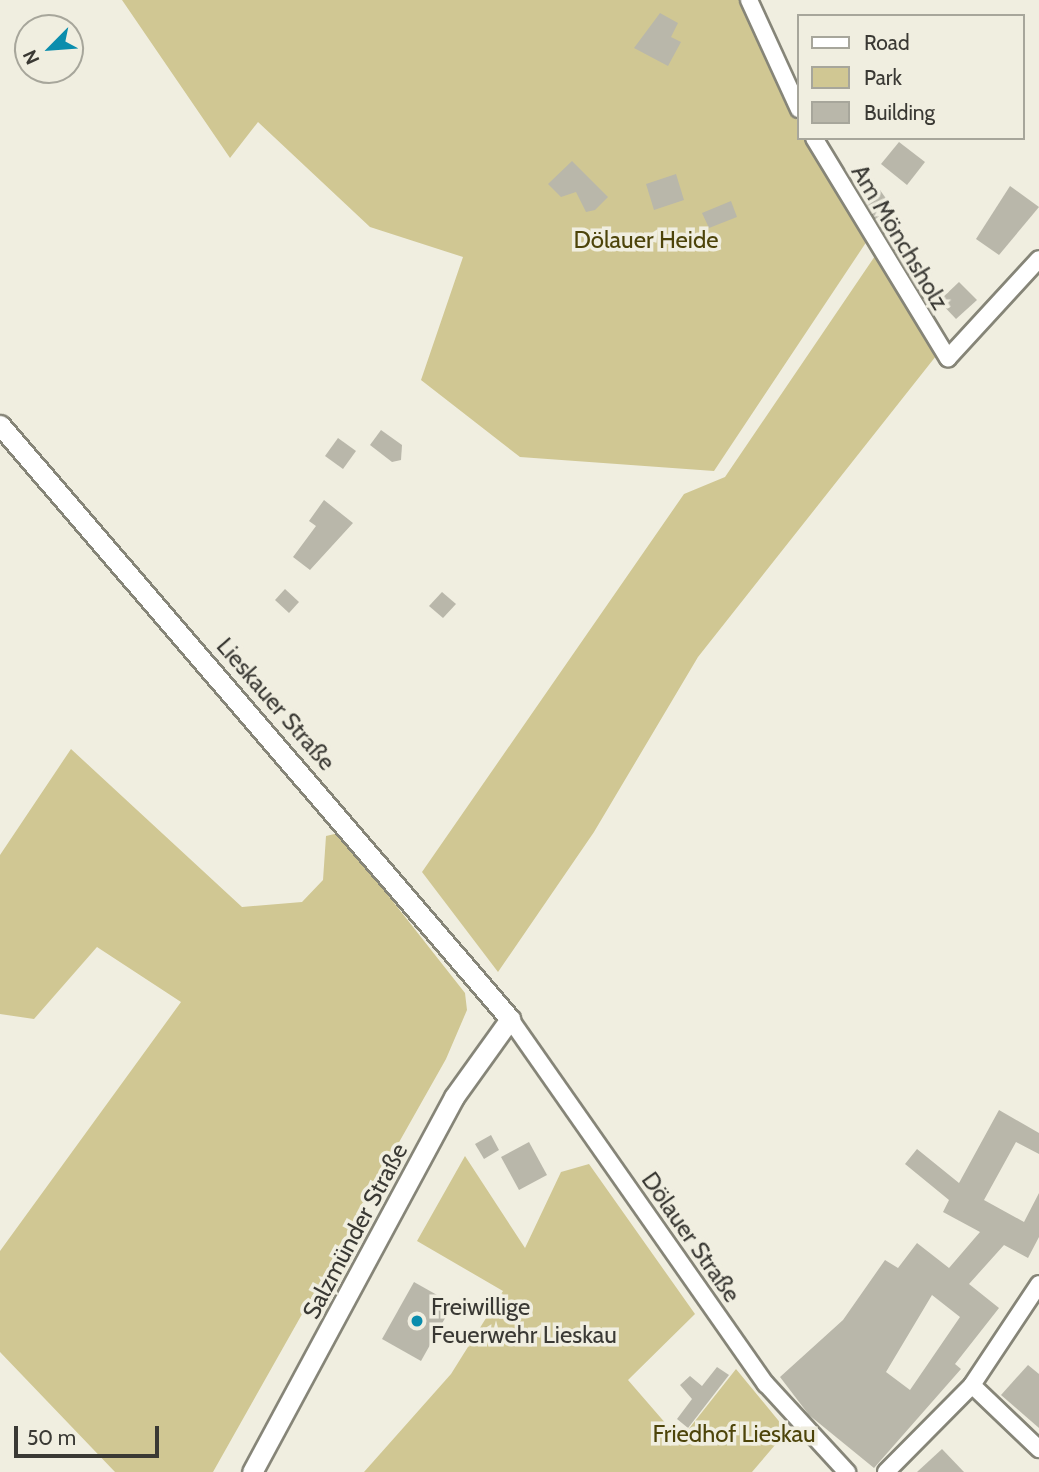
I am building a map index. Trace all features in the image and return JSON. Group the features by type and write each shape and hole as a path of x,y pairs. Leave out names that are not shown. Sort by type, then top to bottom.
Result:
{"street":[{"path":"749,0 797,105"},
{"name":"Am Mönchsholz","path":"815,140 948,358 1039,259"},
{"name":"Lieskauer Straße","path":"0,425 510,1019"},
{"name":"Salzmünder Straße","path":"252,1472 454,1097 510,1019"},
{"name":"Dölauer Straße","path":"510,1019 766,1384 847,1472"},
{"path":"886,1472 972,1385 1039,1284"},
{"path":"972,1385 1039,1449"}],"green space":[{"name":"Dölauer Heide","path":"122,0 757,0 767,58 797,120 797,140 808,140 867,241 714,471 520,457 421,380 463,257 370,227 258,122 230,158"},
{"path":"875,256 936,356 698,657 594,832 498,972 422,872 684,494 725,477"},
{"path":"71,749 242,907 302,902 323,880 326,836 339,833 465,993 467,1010 446,1059 213,1472 115,1472 0,1352 0,1251 181,1002 97,947 34,1019 0,1014 0,855"},
{"name":"Friedhof Lieskau","path":"465,1156 525,1248 561,1172 589,1164 695,1314 628,1380 680,1440 736,1369 787,1431 752,1472 364,1472 451,1374 503,1291 417,1241"}],"building":[{"path":"660,13 678,23 671,37 681,42 668,66 634,48"},
{"path":"899,142 925,162 907,185 881,164"},
{"path":"572,161 608,197 595,210 586,212 576,192 561,197 548,184"},
{"path":"676,174 684,200 654,210 646,184"},
{"path":"1010,186 1039,207 999,255 976,239"},
{"path":"880,190 892,207 876,219 865,201"},
{"path":"731,201 737,217 709,228 702,213"},
{"path":"959,282 977,300 956,319 939,301"},
{"path":"381,430 402,445 401,460 392,462 370,445"},
{"path":"338,438 356,451 343,469 325,456"},
{"path":"324,500 353,523 310,570 293,557 316,526 309,521"},
{"path":"285,589 299,602 289,613 275,600"},
{"path":"442,592 456,604 443,618 429,606"},
{"path":"999,1110 1039,1133 1039,1154 1016,1142 984,1200 1024,1222 1039,1193 1039,1237 1028,1258 1004,1245 969,1284 999,1308 955,1364 961,1369 874,1468 809,1415 780,1377 843,1320 885,1260 898,1268 917,1243 949,1268 980,1232 943,1212 949,1200 905,1164 917,1149 959,1183","holes":["932,1295 960,1317 910,1390 886,1372"]},
{"path":"491,1135 499,1150 484,1159 475,1144"},
{"path":"529,1142 547,1175 519,1190 501,1157"},
{"name":"Freiwillige Feuerwehr Lieskau","path":"414,1282 453,1304 421,1361 382,1339"},
{"path":"1028,1365 1039,1374 1039,1428 1001,1395"},
{"path":"717,1367 729,1375 688,1428 677,1419 692,1399 680,1385 690,1376 702,1386"},
{"path":"942,1449 964,1472 917,1472"}],"place":[{"name":"Freiwillige Feuerwehr Lieskau","path":"417,1321"}]}
